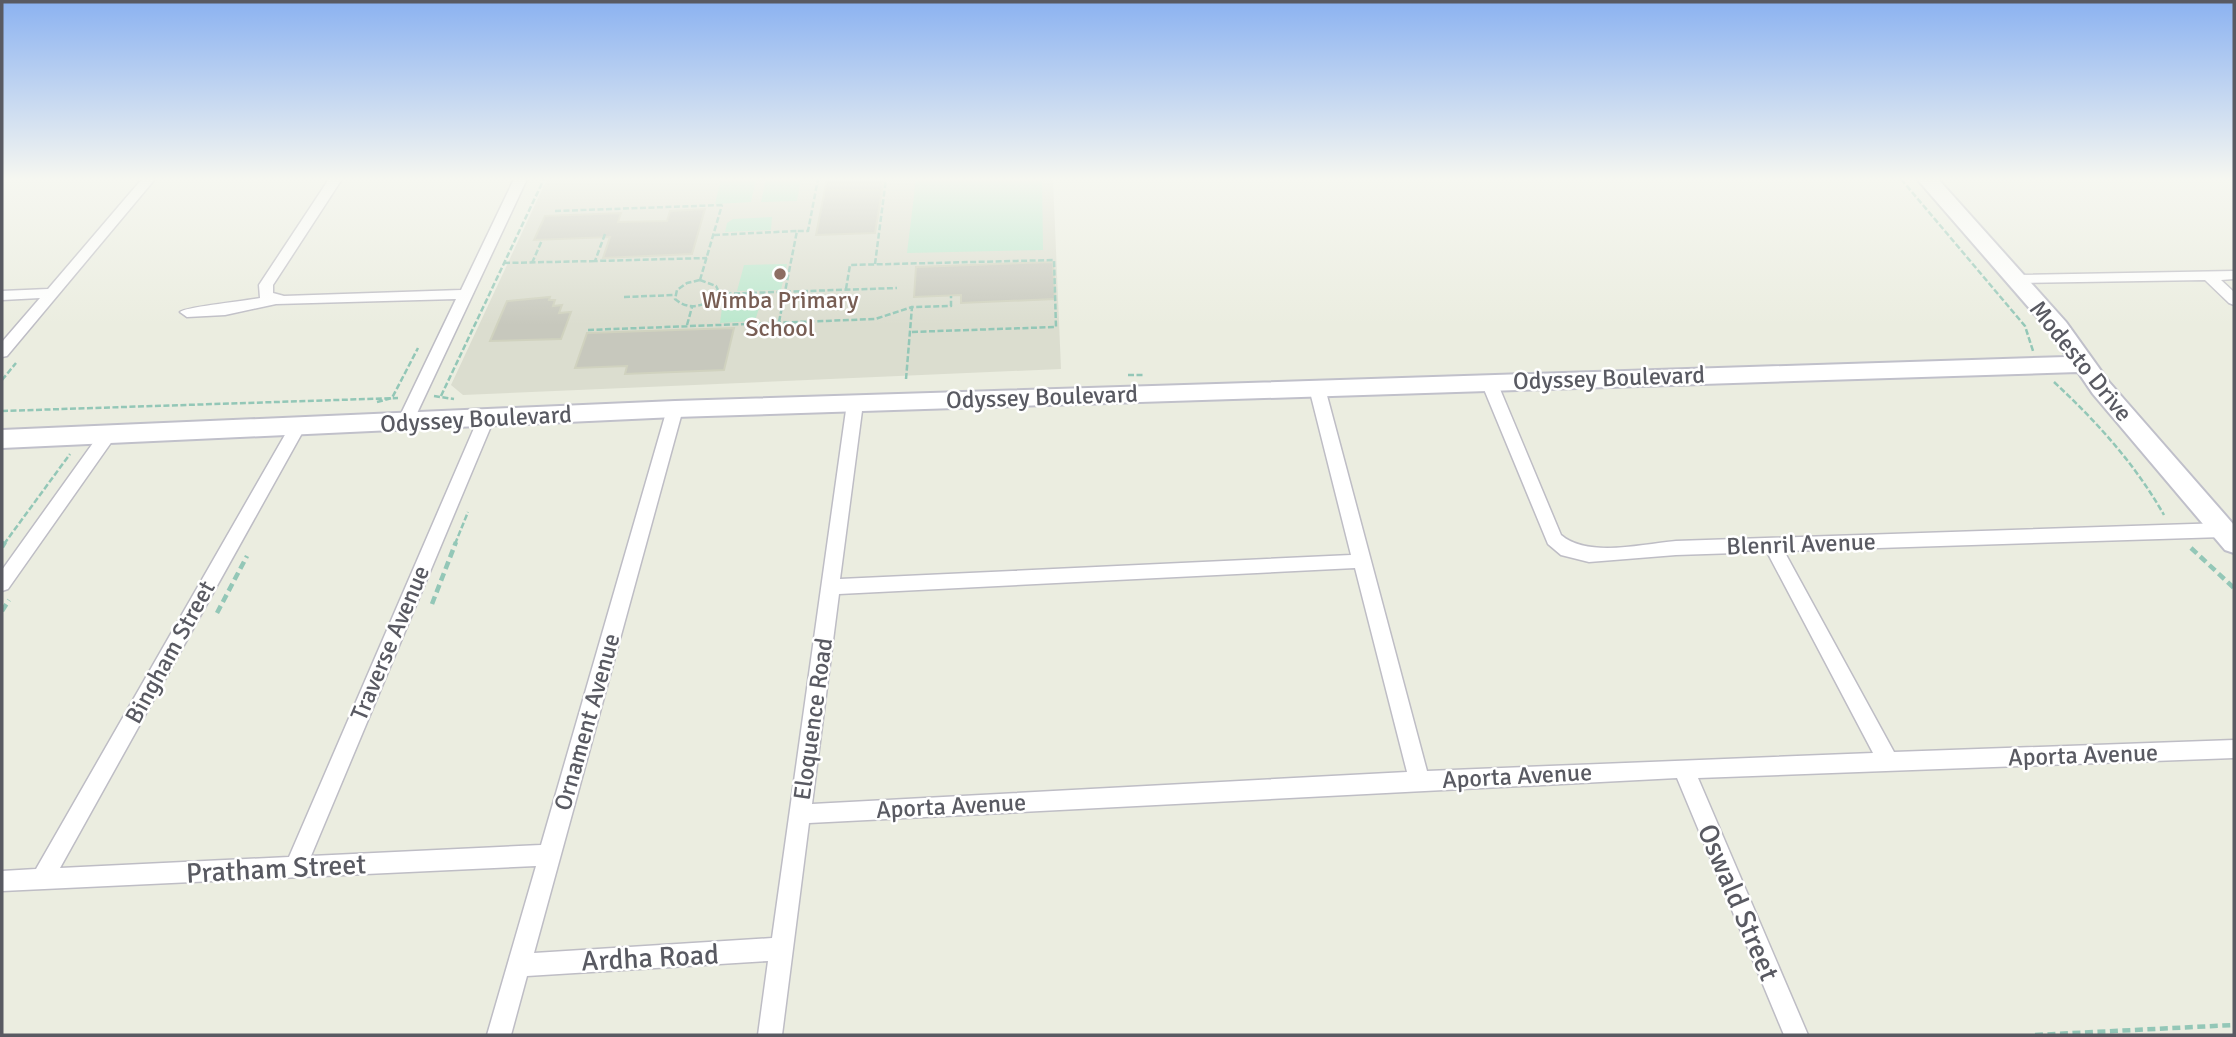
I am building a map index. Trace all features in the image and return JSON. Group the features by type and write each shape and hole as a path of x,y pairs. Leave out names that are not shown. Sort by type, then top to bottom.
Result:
{"street":[{"path":"2,352 107,227"},
{"path":"273,300 266,296 266,285 304,227"},
{"path":"405,422 498,227"},
{"name":"Modesto Drive","path":"1970,227 2058,327 2101,388 2229,536"},
{"path":"2208,275 2234,300"},
{"path":"2015,279 2234,275"},
{"path":"2,295 51,293"},
{"path":"187,312 225,310 273,300 467,294"},
{"name":"Odyssey Boulevard","path":"2,439 675,409 2083,364"},
{"name":"Blenril Avenue","path":"1489,382 1554,539 1567,550 1589,555 1772,545 2175,532 2229,536"},
{"path":"1317,388 1419,780"},
{"name":"Eloquence Road","path":"770,1035 855,403"},
{"name":"Ornament Avenue","path":"499,1035 675,409"},
{"name":"Traverse Avenue","path":"296,866 485,419"},
{"name":"Bingham Street","path":"42,879 298,426"},
{"path":"2,584 109,433"},
{"path":"1772,545 1888,762"},
{"path":"831,587 1361,561"},
{"name":"Aporta Avenue","path":"800,814 1683,768 2234,749"},
{"name":"Oswald Street","path":"1683,768 1796,1035"},
{"name":"Pratham Street","path":"2,881 550,855"},
{"name":"Ardha Road","path":"520,965 780,949"}],"path":[{"path":"442,396 521,227"},
{"path":"700,280 716,227"},
{"path":"714,235 797,231 808,230 809,227"},
{"path":"875,264 880,227"},
{"path":"1942,227 2025,326 2038,365 2085,410 2140,474 2175,532 2234,588"},
{"path":"779,323 797,231"},
{"path":"595,261 605,234"},
{"path":"532,263 542,240"},
{"path":"504,264 707,258"},
{"path":"846,289 850,265 1054,260 1056,327 910,332"},
{"path":"675,295 681,286 700,280 713,283 718,294"},
{"path":"675,295 678,303 692,307 708,303 718,294 897,288"},
{"path":"624,297 675,295"},
{"path":"587,330 875,319 912,307 951,306 951,296"},
{"path":"687,326 692,307"},
{"path":"906,379 912,307"},
{"path":"2,411 392,398 418,348"},
{"path":"2,380 16,362"},
{"path":"2,547 70,454"},
{"path":"432,604 473,500"},
{"path":"2035,1035 2234,1025"}],"shaded area":[{"name":"Wimba Primary School","path":"524,227 1055,227 1061,369 463,395 451,385"}],"green space":[{"path":"726,227 771,227 771,230 725,232"},
{"path":"910,227 1043,227 1043,250 907,253"},
{"path":"787,264 781,290 737,291 744,265"},
{"path":"757,294 759,308 755,321 720,323 723,300 732,296"}],"building":[{"path":"540,227 700,227 692,254 603,258 610,237 534,240"},
{"path":"817,227 876,227 875,233 816,235"},
{"path":"1053,262 1055,299 961,303 961,295 914,297 916,267"},
{"path":"550,297 549,300 555,300 553,306 562,305 559,313 571,312 561,339 490,341 507,301"},
{"path":"734,328 724,370 625,374 627,366 575,368 587,333"}],"place":[{"name":"Wimba Primary School","path":"780,274"}]}
